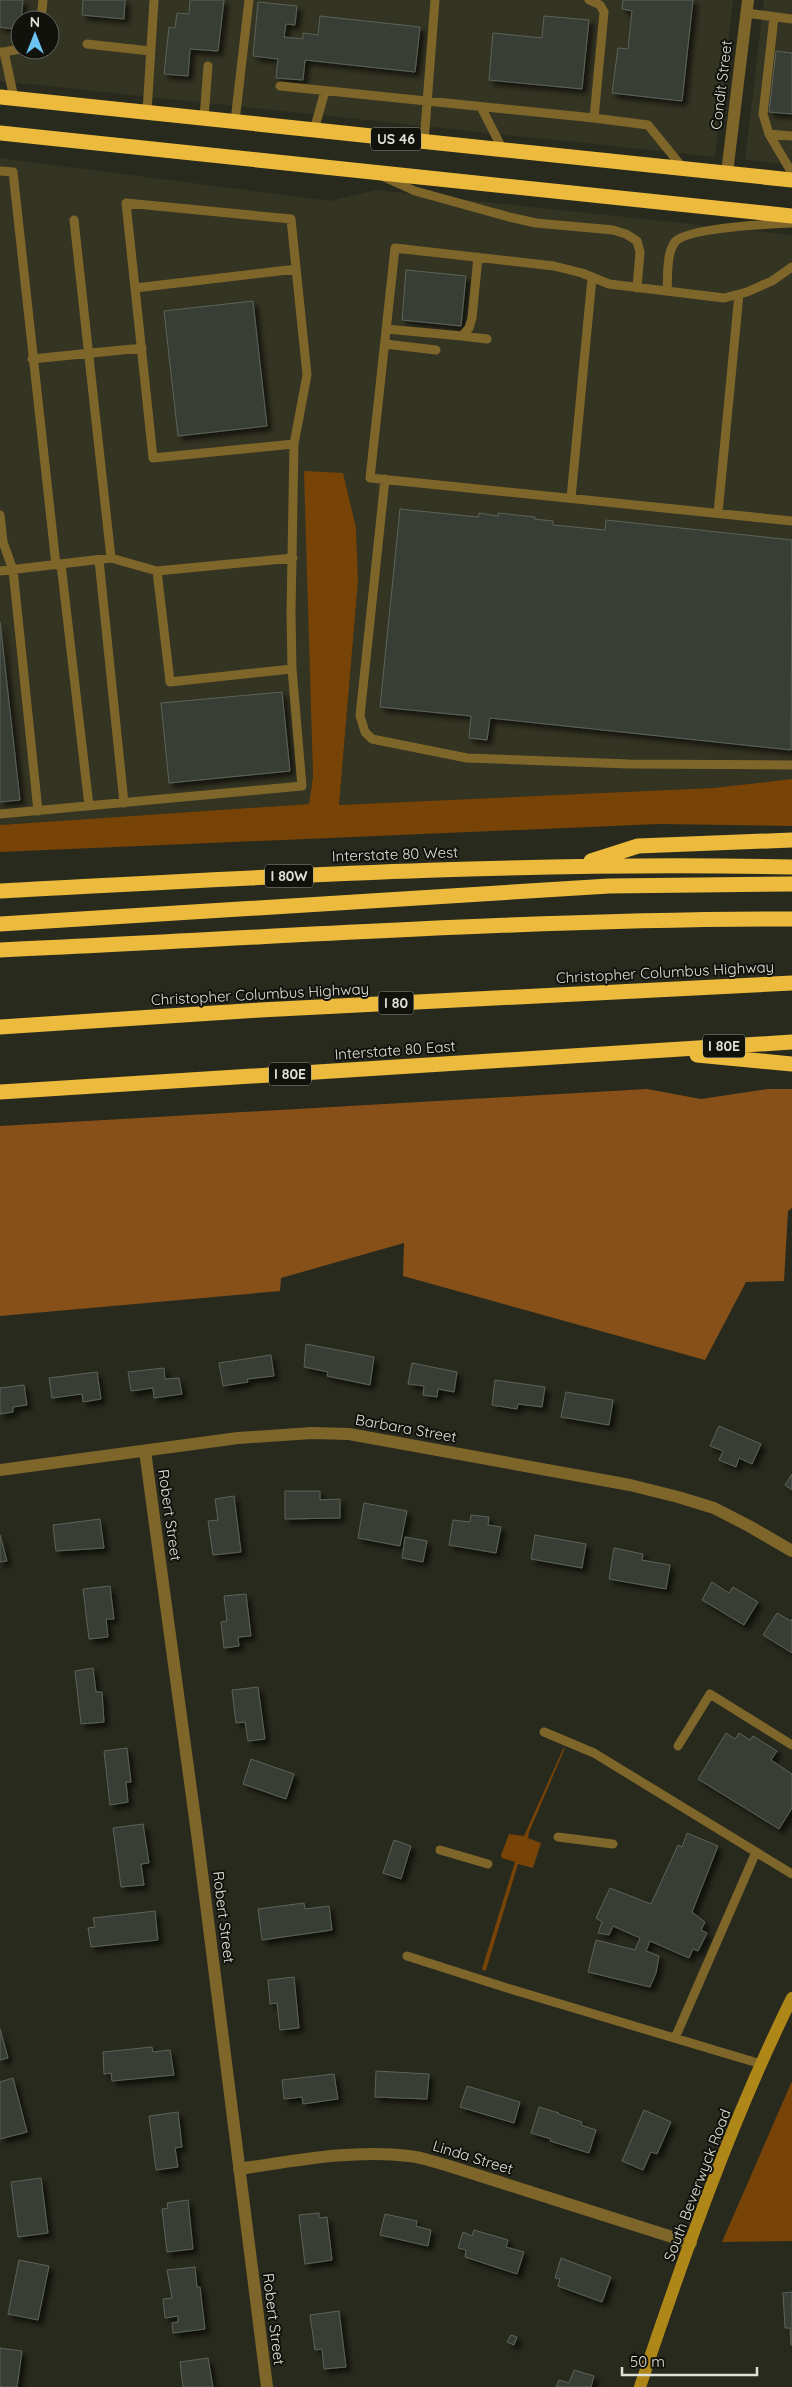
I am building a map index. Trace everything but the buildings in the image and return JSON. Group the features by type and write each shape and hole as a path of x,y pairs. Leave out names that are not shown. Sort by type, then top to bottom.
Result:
{"highway":[{"name":"US 46","path":"7,97 792,180"},
{"name":"US 46","path":"0,134 792,216"},
{"path":"579,866 638,846 792,840"},
{"name":"Interstate 80 West","path":"0,892 351,872 579,866 792,867"},
{"path":"0,924 609,886 792,884"},
{"path":"0,950 527,924 684,919 792,919"},
{"name":"Christopher Columbus Highway","path":"0,1027 260,1010 792,984"},
{"name":"Interstate 80 East","path":"0,1092 792,1042"},
{"path":"656,1051 792,1064"}],"main road":[{"name":"South Beverwyck Road","path":"640,2387 691,2243 761,2064 792,1998"}],"street":[{"name":"Condit Street","path":"727,173 748,0"},
{"name":"Barbara Street","path":"0,1470 270,1435 349,1434 630,1485 678,1496 714,1508 792,1551"},
{"name":"Robert Street","path":"145,1451 267,2387"},
{"name":"Linda Street","path":"239,2169 300,2160 372,2154 410,2156 446,2165 691,2243"}],"lane":[{"path":"147,112 154,0"},
{"path":"235,121 249,0"},
{"path":"424,142 435,0"},
{"path":"589,0 600,5 604,12 594,118"},
{"path":"746,13 792,19"},
{"path":"774,17 763,114 768,134 792,173"},
{"path":"87,44 150,50"},
{"path":"2,52 7,97"},
{"path":"204,118 208,66"},
{"path":"280,86 648,125 683,169"},
{"path":"314,130 325,91"},
{"path":"481,106 503,150"},
{"path":"768,134 792,136"},
{"path":"0,170 13,172 32,359 89,806"},
{"path":"372,172 415,191 509,217 536,223 613,230 626,234 637,241 640,252 637,288"},
{"path":"0,814 302,786 292,669 291,613 294,444 307,375 290,219 126,203 153,458 294,444"},
{"path":"74,220 111,558"},
{"path":"667,291 671,250 676,240 690,234 726,228 792,223"},
{"path":"792,267 772,281 724,298 609,284 568,268 395,248 370,478 792,521"},
{"path":"462,336 469,328 472,318 478,257"},
{"path":"135,288 296,269"},
{"path":"571,498 592,278"},
{"path":"718,514 739,294"},
{"path":"386,329 487,339"},
{"path":"384,344 436,350"},
{"path":"32,359 142,348"},
{"path":"385,479 360,716 365,732 372,739 467,758 629,764 792,765"},
{"path":"0,515 3,542 14,570 38,811"},
{"path":"0,571 111,558 157,571 293,558"},
{"path":"99,560 124,803"},
{"path":"157,571 170,682 292,669"},
{"path":"678,1746 710,1694 792,1745"},
{"path":"544,1732 594,1753 792,1874"},
{"path":"558,1837 613,1844"},
{"path":"440,1850 488,1864"},
{"path":"675,2038 756,1852"},
{"path":"407,1956 761,2064"}],"shaded area":[{"path":"0,0 733,0 715,157 0,81"},
{"path":"764,0 792,0 792,165 745,160"},
{"path":"0,158 330,201 376,190 792,235 792,779 713,788 339,805 358,581 356,528 305,471 313,777 309,804 0,825"},
{"path":"304,471 343,473 356,528 358,581 339,805 713,788 792,779 792,826 659,824 0,852 0,825 309,804 313,777"},
{"path":"647,1089 701,1099 768,1089 792,1089 792,1208 788,1211 784,1281 746,1282 705,1360 403,1276 404,1243 281,1278 280,1291 0,1316 0,1126"},
{"path":"565,1748 529,1832 528,1838 541,1843 533,1868 518,1864 486,1970 484,1971 482,1969 515,1862 502,1858 501,1855 509,1834 524,1836"},
{"path":"792,2081 792,2241 722,2242"}]}
